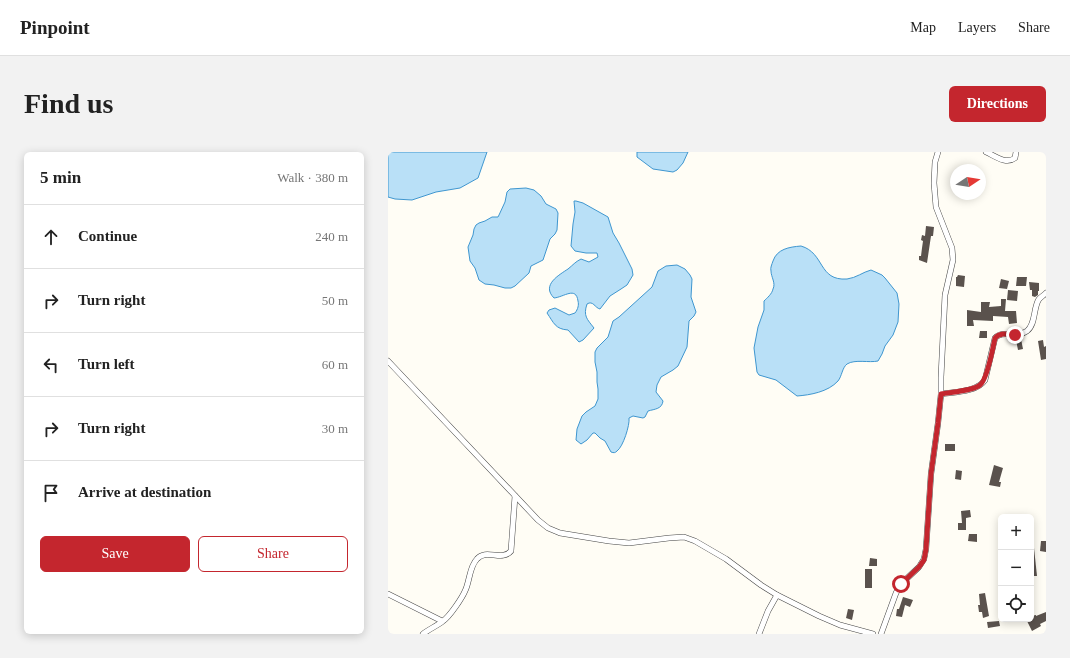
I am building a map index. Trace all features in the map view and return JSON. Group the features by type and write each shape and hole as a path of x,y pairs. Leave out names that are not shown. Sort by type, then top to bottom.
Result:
{"street":[{"path":"881,634 896,593 901,584 919,567 924,560 926,549 931,474 941,394 945,295 951,271 953,253 936,207 934,183 938,152"},
{"path":"986,152 1009,161 1015,158 1016,152"},
{"path":"941,394 974,388 982,384 985,380 997,335 1021,334 1027,331 1031,327 1040,299 1046,293"},
{"path":"388,361 515,496 538,520 548,528 560,533 629,543 684,537 695,541 726,559 777,595 840,625 873,634"},
{"path":"422,634 445,619 462,597 466,590 473,565 477,558 482,555 503,556 511,551 515,496"},
{"path":"388,594 442,621"},
{"path":"759,634 768,611 777,595"}],"water":[{"path":"388,152 487,152 478,178 460,188 436,192 412,200 388,197"},
{"path":"637,152 688,152 683,163 673,172 653,169 637,157"},
{"path":"526,188 534,190 541,196 546,204 556,209 558,213 557,230 550,239 543,260 531,266 529,273 515,286 505,288 485,284 479,280 475,268 470,261 468,247 474,229 479,223 492,217 498,217 505,202 507,192 510,189"},
{"path":"574,201 583,203 608,217 613,233 632,269 633,275 627,285 610,296 600,309 591,303 587,304 585,312 586,317 594,328 583,340 579,342 568,330 557,327 547,313 549,310 555,308 569,315 575,313 578,308 578,304 575,294 572,293 554,298 550,293 550,285 556,277 579,260 581,259 589,262 598,257 597,253 575,251 571,246 575,212"},
{"path":"801,246 814,254 831,276 847,279 871,270 882,275 897,293 899,304 898,322 893,335 885,346 878,361 858,361 847,364 838,381 834,385 813,394 797,396 776,380 759,375 757,372 754,348 758,327 764,310 764,301 771,294 774,287 771,269 775,257 784,249"},
{"path":"677,265 685,269 692,279 691,297 696,312 689,321 687,347 678,366 661,377 657,385 656,392 663,401 661,406 648,411 643,418 633,416 629,418 624,441 619,449 614,453 611,452 605,441 595,433 593,433 581,444 576,440 577,429 582,416 595,406 598,399 595,362 595,352 597,348 608,337 613,321 652,287 658,271 666,266"}],"building":[{"path":"926,226 934,227 933,236 931,236 927,263 919,260 923,241 921,240 922,235 925,236"},
{"path":"958,275 965,276 964,287 956,286 956,277"},
{"path":"1017,277 1027,277 1026,286 1016,286"},
{"path":"1001,279 1009,281 1007,289 999,288"},
{"path":"1029,282 1039,283 1038,295 1035,297 1032,296 1032,290 1030,290"},
{"path":"1008,290 1018,291 1017,301 1007,300"},
{"path":"1001,299 1006,299 1005,311 1016,311 1017,323 1009,324 1008,317 993,316 993,321 973,320 974,326 967,326 967,310 981,312 981,302 990,302 989,307 1001,306"},
{"path":"980,331 987,331 987,338 979,338"},
{"path":"1021,339 1023,349 1018,350 1016,340"},
{"path":"1043,340 1044,347 1046,346 1046,359 1041,360 1038,341"},
{"path":"945,444 955,444 955,451 945,451"},
{"path":"994,465 1003,468 999,482 1001,482 1000,487 989,485"},
{"path":"956,470 962,471 961,480 955,479"},
{"path":"970,510 971,517 966,518 966,530 958,530 958,523 962,523 961,511"},
{"path":"969,534 977,534 977,542 968,541"},
{"path":"1041,541 1046,541 1046,552 1040,551"},
{"path":"1034,548 1037,576 1034,576"},
{"path":"870,558 877,559 877,566 869,566"},
{"path":"865,569 872,569 872,588 865,588"},
{"path":"985,593 989,616 983,618 982,612 979,612 978,605 980,605 979,594"},
{"path":"903,597 913,600 910,607 905,605 902,617 896,616 897,609 899,609"},
{"path":"848,609 854,610 852,620 846,618"},
{"path":"1046,612 1046,621 1032,631 1028,622 1034,622 1034,615"},
{"path":"998,621 1000,626 988,628 987,622"}],"route":[{"path":"901,584 919,567 924,560 931,474 941,394 980,386 985,380 997,335 1015,335"}]}
